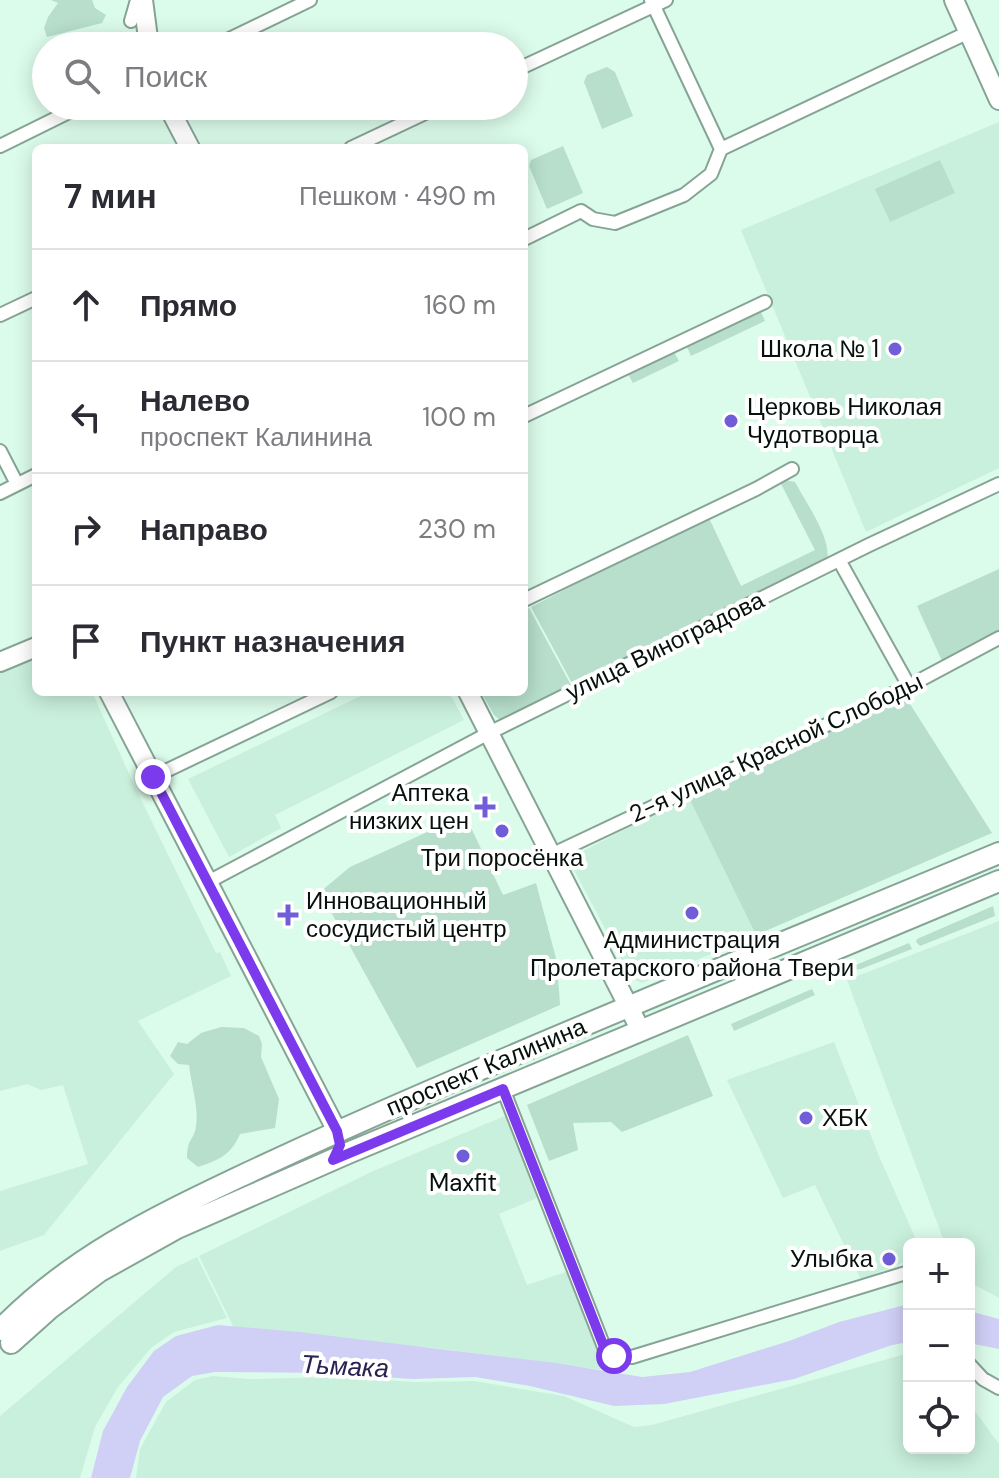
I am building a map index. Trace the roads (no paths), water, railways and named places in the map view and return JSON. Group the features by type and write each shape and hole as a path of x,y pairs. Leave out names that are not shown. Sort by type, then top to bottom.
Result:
{"main road":[{"name":"проспект Калинина","path":"4,1345 56,1279 119,1236 337,1131 999,853"},
{"name":"проспект Калинина","path":"4,1345 59,1301 133,1251 177,1228 999,881"},
{"path":"824,956 823,939 829,924"},
{"path":"503,1089 502,1073 509,1057"},
{"path":"333,1160 340,1145 337,1131"}],"street":[{"path":"131,21 140,0"},
{"path":"140,0 146,32"},
{"path":"244,32 310,0"},
{"path":"954,0 999,100"},
{"path":"528,64 657,2 721,149"},
{"path":"528,237 581,211 593,219 615,223 684,195 711,174 721,149 969,32"},
{"path":"0,146 53,120"},
{"path":"175,120 188,144"},
{"path":"359,144 410,120"},
{"path":"0,315 32,300"},
{"path":"528,414 765,302"},
{"path":"0,451 17,484"},
{"path":"528,598 792,469"},
{"path":"0,493 32,477"},
{"name":"улица Виноградова","path":"208,882 489,733 999,484"},
{"path":"839,560 909,686"},
{"name":"2-я улица Красной Слободы","path":"551,855 909,686 999,638"},
{"path":"0,662 32,649"},
{"path":"111,696 337,1131"},
{"path":"153,777 323,696"},
{"path":"470,696 641,1031"},
{"path":"503,1089 604,1347 614,1356 632,1357 903,1274"},
{"path":"975,1371 999,1388"}],"water":[{"name":"Тьмака","path":"903,1306 903,1343 794,1379 664,1404 614,1406 530,1386 475,1377 412,1379 329,1373 215,1372 192,1376 163,1397 140,1441 130,1478 91,1478 103,1431 127,1387 154,1351 176,1336 218,1325 556,1363 642,1377 690,1372 839,1322"},
{"path":"975,1313 999,1319 999,1349 975,1344"}],"place":[{"name":"Школа № 1","path":"895,349"},
{"name":"Церковь Николая Чудотворца","path":"731,421"},
{"name":"Аптека низких цен","path":"485,807"},
{"name":"Три поросёнка","path":"502,831"},
{"name":"Администрация Пролетарского района Твери","path":"692,913"},
{"name":"Инновационный сосудистый центр","path":"288,915"},
{"name":"ХБК","path":"806,1118"},
{"name":"Maxfit","path":"463,1156"},
{"name":"Улыбка","path":"889,1259"}]}
